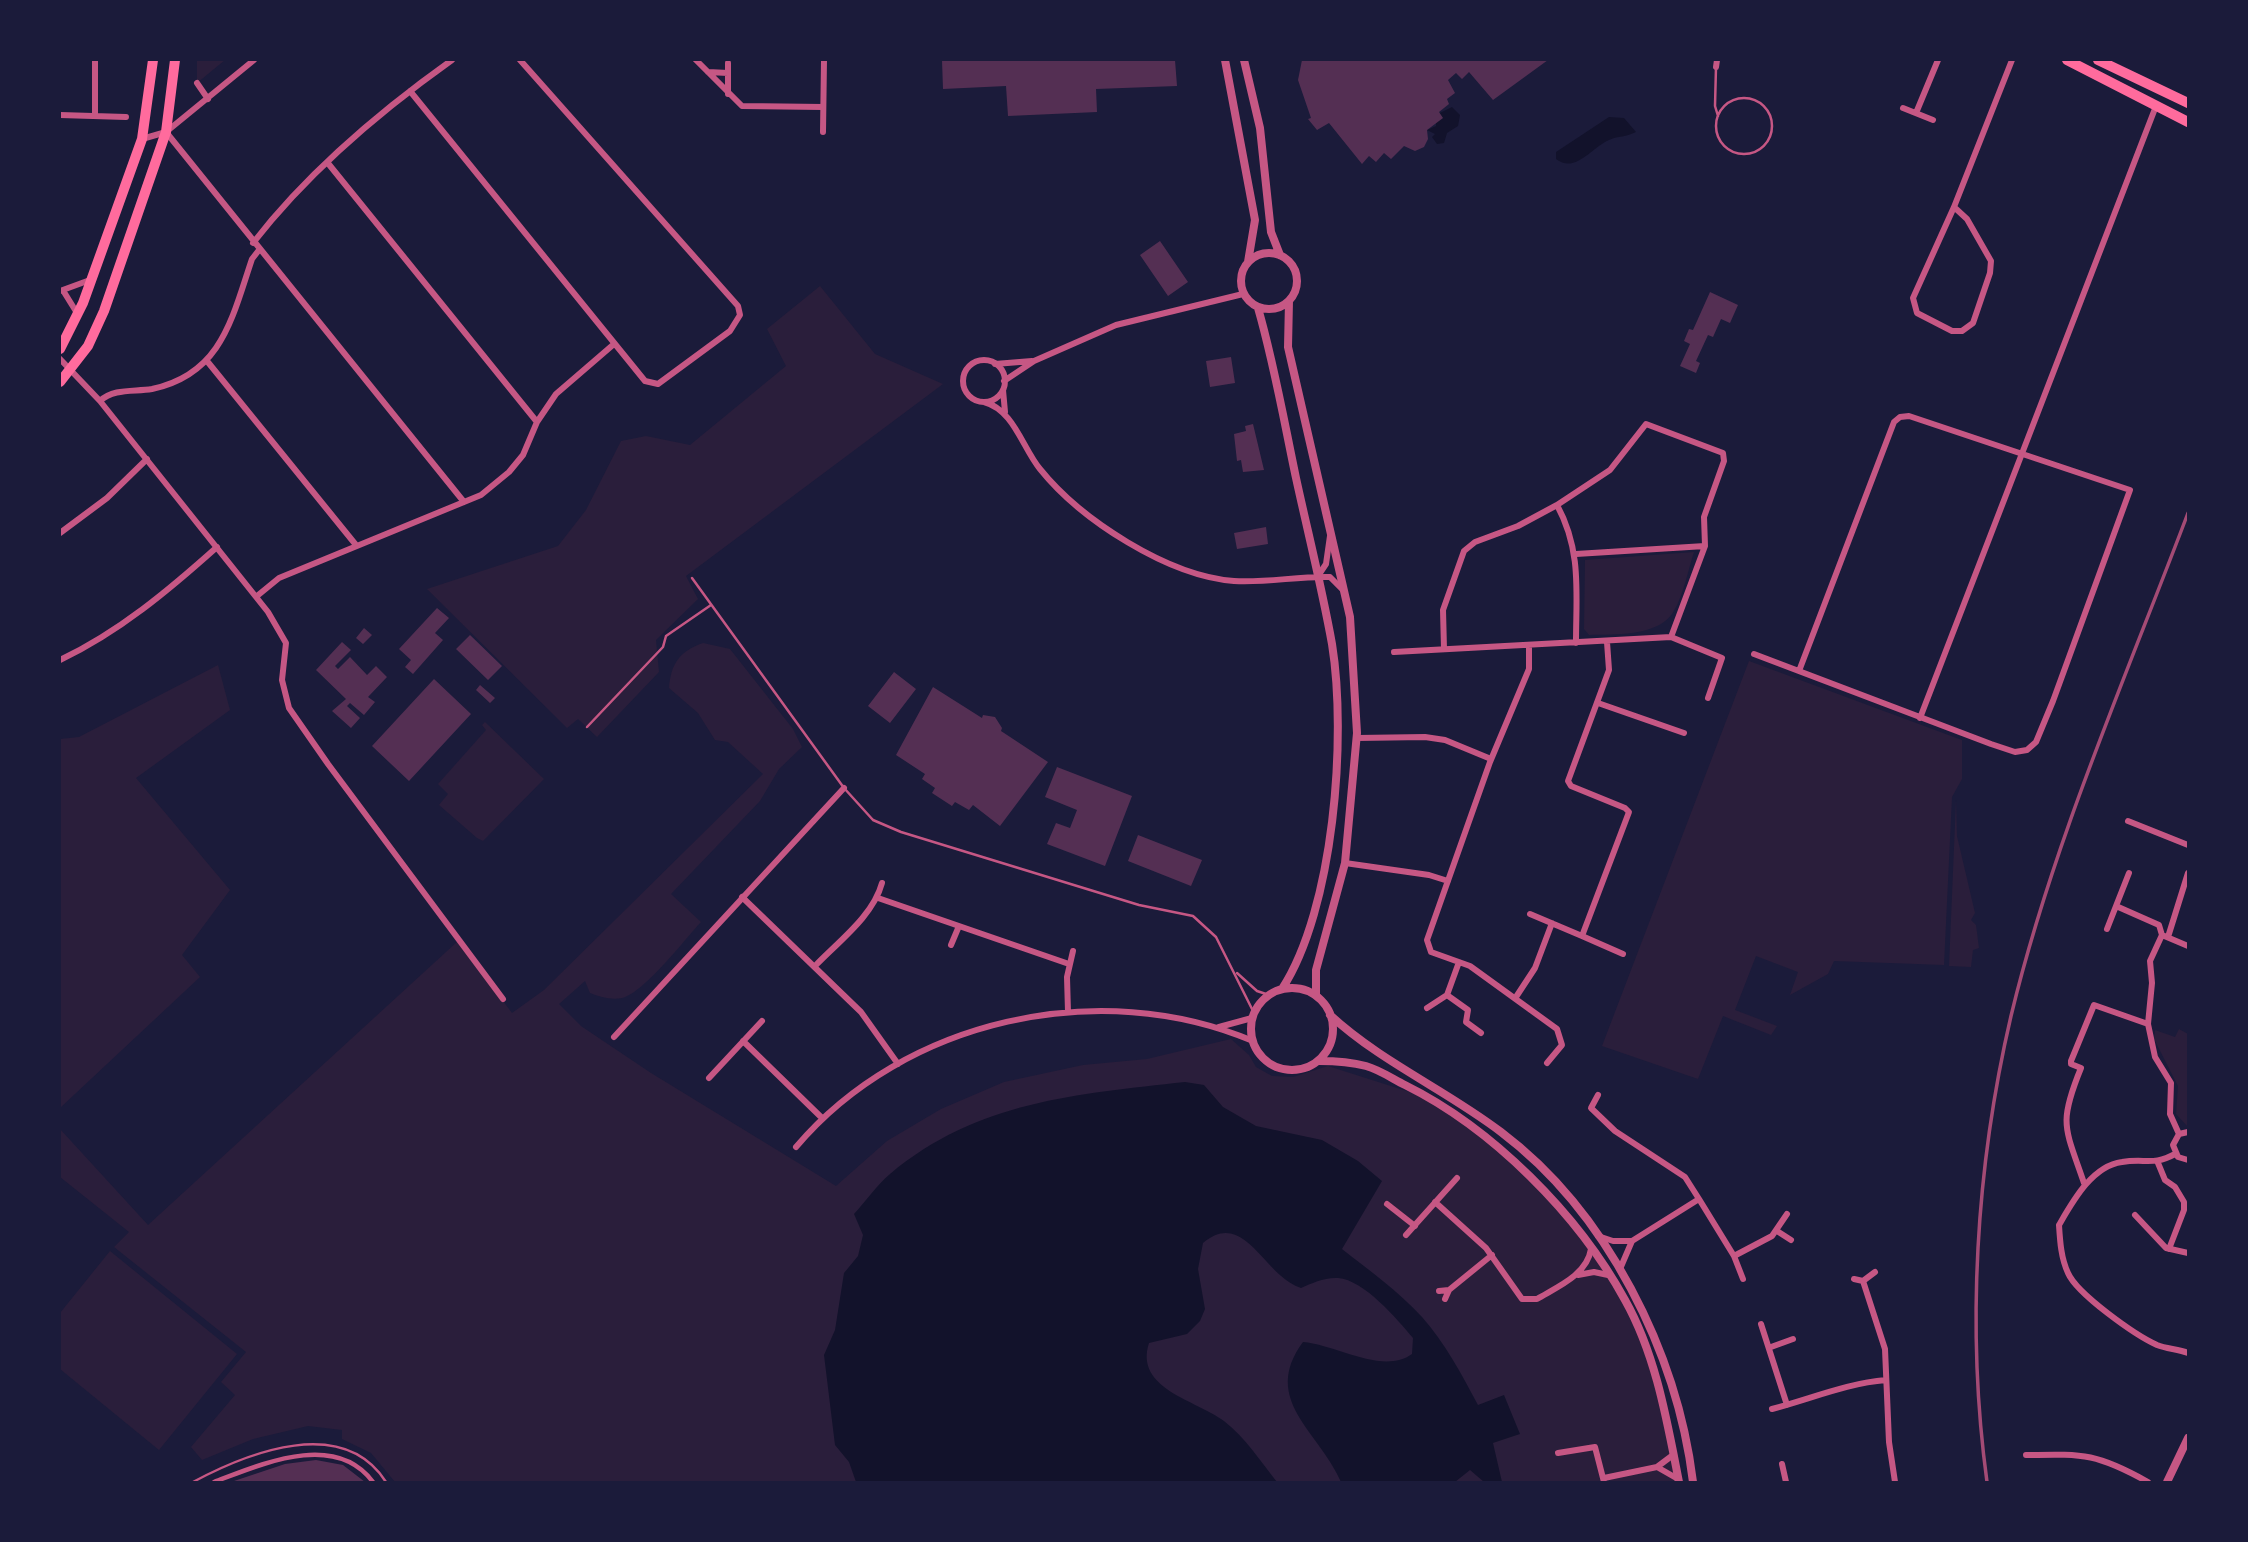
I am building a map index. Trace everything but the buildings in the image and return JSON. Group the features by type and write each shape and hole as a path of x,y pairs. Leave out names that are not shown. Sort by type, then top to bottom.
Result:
{"highway":[{"path":"60,349 78,315 142,139 153,60"},
{"path":"60,382 88,346 104,311 166,132 174,60"},
{"path":"2067,60 2189,122"},
{"path":"2098,60 2189,103"}],"street":[{"path":"95,116 96,60"},
{"path":"142,139 166,132 254,60"},
{"path":"253,243 281,207 327,162 410,91 452,60"},
{"path":"410,91 645,382 658,384 730,331 740,315 738,306 520,60"},
{"path":"696,60 742,106 823,107"},
{"path":"823,132 824,60"},
{"path":"1225,60 1255,220 1248,262 1241,281 1243,294 1258,308 1268,310 1289,301"},
{"path":"1244,60 1260,128 1271,232 1280,255"},
{"path":"1916,113 1938,60"},
{"path":"1954,207 1967,219 1991,261 1990,273 1973,323 1962,331 1952,331 1917,313 1913,298 1954,207 2012,60"},
{"path":"728,94 729,62"},
{"path":"708,72 728,72"},
{"path":"197,83 208,99"},
{"path":"1920,718 2156,106"},
{"path":"1903,108 1933,120"},
{"path":"60,115 126,117"},
{"path":"166,132 464,502"},
{"path":"327,162 537,422"},
{"path":"100,401 111,393 171,383 207,361 228,331 252,259 259,250"},
{"path":"1248,262 1261,254 1280,255 1288,260 1297,277 1297,287 1289,301 1287,347 1350,617 1357,738 1345,863 1316,970 1316,995"},
{"path":"78,315 62,291 92,279"},
{"path":"984,402 994,399 1004,385 1034,361 1116,326 1243,294"},
{"path":"1258,308 1332,646 1336,718 1335,797 1319,888 1298,965 1282,989"},
{"path":"257,596 279,578 481,495 509,472 523,455 537,422 556,394 614,344"},
{"path":"60,359 100,401 257,596 284,635 282,680 289,708 503,999"},
{"path":"207,361 356,545"},
{"path":"1005,412 966,393 964,376 977,362 995,364 1034,361"},
{"path":"995,364 1004,385 1005,412 1042,472 1075,507 1112,533 1156,556 1230,580 1290,581 1318,576 1330,577 1345,593"},
{"path":"1754,654 1920,718 2015,752 2027,750 2036,742 2130,490 1909,416 1900,417 1894,422 1799,671"},
{"path":"1444,649 1443,610 1464,551 1475,542 1518,526 1557,505 1610,470 1646,424 1723,453 1724,461 1703,517 1705,546 1671,637"},
{"path":"60,533 97,506 147,459"},
{"path":"1557,505 1570,529 1576,554 1576,643"},
{"path":"1318,576 1326,564 1331,530"},
{"path":"1576,554 1705,546"},
{"path":"60,660 118,627 170,590 218,547"},
{"path":"1394,652 1671,637 1722,658 1709,698"},
{"path":"1582,936 1629,812 1571,786 1568,781 1609,670 1607,642"},
{"path":"1529,645 1529,669 1491,759 1427,940 1431,952 1459,962 1516,997 1561,1036 1562,1045 1547,1063"},
{"path":"1598,702 1684,733"},
{"path":"1357,738 1425,737 1446,740 1491,759"},
{"path":"614,1037 844,788"},
{"path":"2129,821 2189,845"},
{"path":"1345,863 1429,875 1448,881"},
{"path":"2107,929 2129,873"},
{"path":"2179,1134 2170,1114 2171,1083 2155,1057 2148,1024 2152,983 2150,961 2165,936 2189,873"},
{"path":"816,965 878,898 882,883"},
{"path":"742,897 816,965 876,1029 898,1064"},
{"path":"878,898 1069,964"},
{"path":"2116,906 2159,925 2165,936 2189,946"},
{"path":"1530,914 1623,954"},
{"path":"1516,997 1535,968 1552,923"},
{"path":"951,946 959,926"},
{"path":"1068,1012 1069,964 1073,951"},
{"path":"1427,1008 1447,995 1459,962"},
{"path":"1219,1027 1253,1015 1269,995 1282,989 1297,988 1316,995 1330,1015 1379,1053 1435,1085 1503,1133 1579,1211 1620,1271 1657,1342 1682,1423 1693,1482"},
{"path":"1447,995 1468,1010 1466,1022 1481,1033"},
{"path":"2084,1182 2066,1129 2068,1098 2081,1068 2071,1064 2071,1061 2094,1005 2148,1024"},
{"path":"796,1147 821,1118 898,1064 978,1029 1014,1019 1068,1012 1163,1016 1219,1027 1253,1041"},
{"path":"1253,1015 1253,1041 1262,1057 1275,1066 1298,1069 1319,1060 1329,1047 1333,1034 1330,1015"},
{"path":"709,1078 762,1021"},
{"path":"743,1041 821,1118"},
{"path":"1319,1060 1369,1067 1441,1102 1505,1150 1569,1219 1625,1300 1645,1345 1660,1392 1678,1480"},
{"path":"1598,1095 1591,1108 1615,1131 1685,1177 1734,1255 1743,1279"},
{"path":"2179,1134 2189,1132"},
{"path":"2175,1154 2173,1146 2179,1134"},
{"path":"2175,1154 2189,1160"},
{"path":"2175,1154 2158,1163 2122,1162 2084,1182 2077,1199 2059,1225 2062,1258 2069,1277 2123,1326 2161,1347 2189,1353"},
{"path":"2158,1163 2165,1180 2175,1187 2185,1202 2185,1210 2169,1249"},
{"path":"1406,1236 1457,1178"},
{"path":"1620,1271 1623,1256 1632,1241 1699,1199"},
{"path":"1435,1202 1492,1255 1522,1299 1537,1300 1572,1277 1588,1262 1591,1249"},
{"path":"1387,1203 1415,1226"},
{"path":"1734,1255 1759,1245 1777,1231 1787,1214"},
{"path":"2135,1215 2169,1249 2189,1253"},
{"path":"1777,1231 1791,1240"},
{"path":"1596,1235 1613,1241 1632,1241"},
{"path":"1439,1291 1448,1290 1492,1255"},
{"path":"1572,1277 1594,1272 1608,1275"},
{"path":"1854,1279 1863,1281 1875,1272"},
{"path":"1863,1281 1883,1337 1895,1482"},
{"path":"1445,1299 1448,1290"},
{"path":"1761,1324 1771,1347 1787,1405"},
{"path":"1771,1347 1793,1339"},
{"path":"1772,1409 1828,1395 1857,1383 1886,1380"},
{"path":"2167,1482 2189,1438"},
{"path":"1558,1453 1595,1447 1604,1480 1657,1467 1674,1455"},
{"path":"214,1482 276,1461 322,1454 357,1466 373,1482"},
{"path":"2026,1455 2084,1454 2107,1460 2148,1482"},
{"path":"1782,1464 1786,1482"},
{"path":"1657,1467 1678,1480"}],"lane":[{"path":"1717,63 1715,106 1721,142 1736,152 1754,152 1768,141 1772,132 1770,114 1758,101 1739,98 1723,107 1718,116"},
{"path":"692,578 844,788 873,820 901,832 1139,905 1193,916 1216,937 1235,971 1253,1015"},
{"path":"586,727 663,647 666,636 711,605"},
{"path":"1235,971 1257,991 1269,995"},
{"path":"193,1482 260,1455 299,1445 327,1444 350,1449 368,1460 386,1482"}],"shaded area":[{"path":"197,60 225,60 197,83"},
{"path":"1452,107 1460,115 1458,126 1447,133 1444,143 1437,144 1432,137 1435,134 1427,130 1436,126 1436,115"},
{"path":"1609,117 1624,118 1636,132 1609,140 1576,162 1563,163 1556,159 1556,152"},
{"path":"820,286 875,354 943,384 686,576 698,599 656,640 659,672 597,737 578,719 567,728 427,589 558,546 586,510 621,441 646,436 690,445 786,366 767,329"},
{"path":"1694,552 1679,600 1665,621 1634,633 1589,635 1584,629 1585,560"},
{"path":"703,643 730,649 793,729 802,747 779,769 760,801 671,894 701,922 664,964 641,986 622,998 606,998 590,993 585,981 559,1004 581,1026 651,1073 836,1186 887,1141 941,1109 1004,1082 1083,1065 1147,1059 1231,1039 1249,1055 1256,1067 1272,1076 1293,1077 1328,1066 1441,1102 1505,1151 1569,1219 1625,1300 1645,1345 1679,1482 395,1482 371,1453 342,1439 342,1430 308,1426 253,1439 202,1460 191,1447 235,1395 221,1382 246,1352 114,1247 129,1232 60,1177 60,1129 148,1225 458,941 512,1013 544,990 763,774 728,742 715,740 698,713 669,688 678,659 688,650"},
{"path":"1749,661 1962,740 1962,779 1952,797 1944,965 1834,961 1828,974 1790,995 1798,972 1756,956 1735,1010 1777,1026 1771,1035 1723,1016 1698,1079 1602,1046"},
{"path":"218,665 230,710 136,778 230,890 182,955 200,977 60,1108 60,739 79,737"},
{"path":"485,722 544,779 483,841 439,805 448,794 438,784 486,730 482,725"},
{"path":"1956,800 1957,836 1975,913 1971,920 1976,925 1979,948 1973,950 1971,967 1949,966"},
{"path":"2179,1029 2188,1034 2188,1127 2176,1114 2178,1086 2154,1039 2155,1030 2175,1037"},
{"path":"1185,1082 1204,1085 1223,1107 1256,1126 1322,1140 1358,1161 1382,1181 1342,1249 1394,1290 1422,1317 1446,1348 1478,1405 1504,1395 1520,1434 1493,1443 1502,1482 1484,1482 1470,1470 1455,1482 1341,1482 1332,1464 1298,1415 1291,1399 1288,1381 1291,1363 1303,1342 1374,1360 1400,1360 1412,1354 1413,1338 1369,1293 1348,1280 1333,1278 1301,1288 1288,1281 1242,1239 1231,1234 1218,1234 1203,1243 1198,1269 1205,1309 1200,1321 1187,1334 1149,1343 1147,1359 1150,1372 1170,1391 1232,1427 1277,1482 856,1482 849,1462 835,1445 824,1355 835,1330 844,1273 858,1256 863,1235 854,1214 885,1178 923,1150 993,1116 1067,1097"},
{"path":"110,1251 237,1354 159,1450 60,1369 60,1313"}],"railway":[{"path":"1987,1482 1977,1366 1976,1307 1982,1189 1999,1073 2011,1016 2047,888 2092,762 2188,513"}]}
